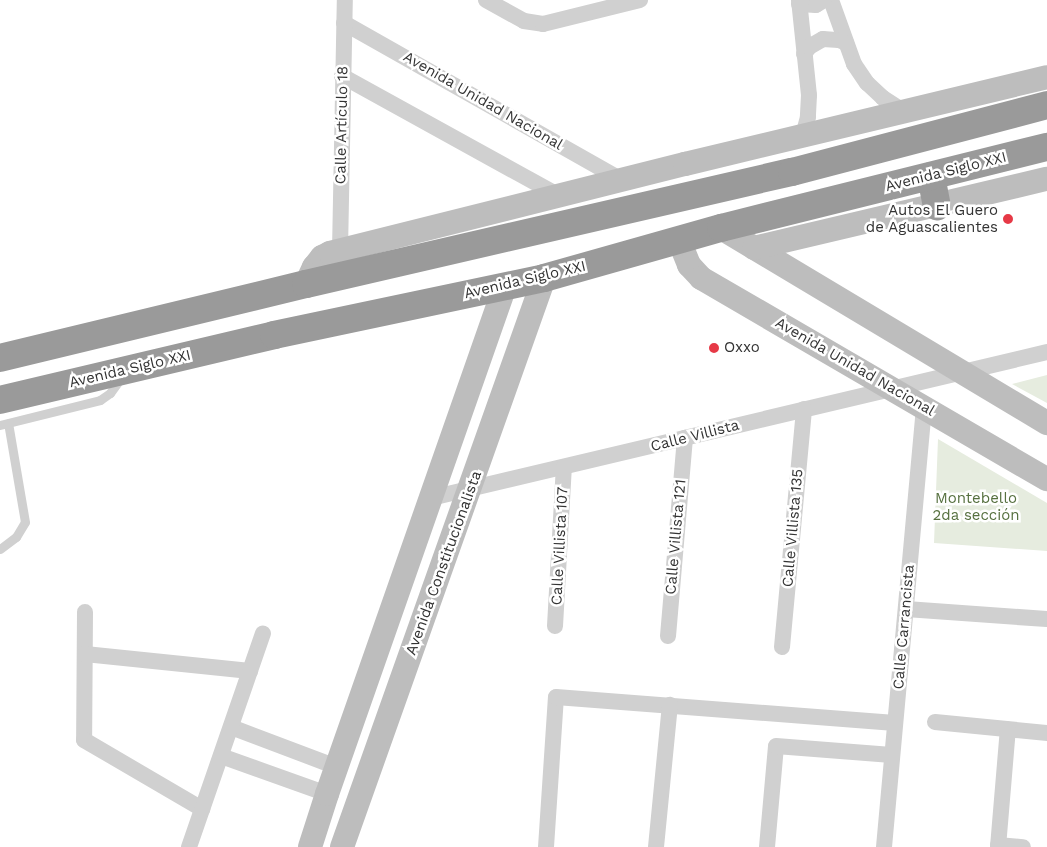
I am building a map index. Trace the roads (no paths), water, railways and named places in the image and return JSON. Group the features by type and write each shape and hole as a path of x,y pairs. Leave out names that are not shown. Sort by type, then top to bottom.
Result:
{"highway":[{"path":"0,358 306,284 792,172 1047,105"},
{"name":"Avenida Siglo XXI","path":"3,416 127,370 274,335 544,278 720,228 1047,147"},
{"path":"679,240 677,228 681,217 688,210 767,191 781,183 792,172"},
{"path":"931,176 938,206"},
{"path":"265,295 274,335"}],"street":[{"name":"Calle Artículo 18","path":"340,251 345,0"},
{"path":"486,0 524,21 543,24 640,0"},
{"path":"803,136 808,117 809,96 799,2 816,5 824,0"},
{"path":"831,0 854,64 867,83 883,98 903,112"},
{"name":"Avenida Unidad Nacional","path":"344,23 622,180"},
{"path":"804,54 815,42 823,39 839,40 846,43"},
{"path":"342,76 558,196"},
{"path":"306,284 322,257 340,251 622,180 1047,77"},
{"name":"Avenida Siglo XXI","path":"754,248 1047,179"},
{"path":"720,228 1047,423"},
{"name":"Avenida Unidad Nacional","path":"679,240 689,265 702,278 1047,479"},
{"name":"Avenida Constitucionalista","path":"342,847 471,490 544,278"},
{"path":"310,847 505,286"},
{"name":"Calle Villista","path":"431,498 1047,352"},
{"name":"Calle Carrancista","path":"884,847 924,407"},
{"name":"Calle Villista 135","path":"782,647 804,409"},
{"name":"Calle Villista 121","path":"668,636 685,438"},
{"name":"Calle Villista 107","path":"555,626 564,467"},
{"path":"906,609 1047,620"},
{"path":"85,612 84,740 202,809"},
{"path":"189,847 263,633"},
{"path":"85,654 250,671"},
{"path":"546,847 556,696 895,723"},
{"path":"656,847 670,706"},
{"path":"935,722 1047,733"},
{"path":"231,727 337,767"},
{"path":"1008,729 998,846 1023,847"},
{"path":"767,847 776,746 892,755"},
{"path":"221,756 327,794"}],"lane":[{"path":"0,548 16,537 25,522 3,416"}],"place":[{"name":"Autos El Guero de Aguascalientes","path":"1008,219"},
{"name":"Oxxo","path":"714,348"}],"park label":[{"name":"Montebello 2da sección","path":"976,506"}]}
